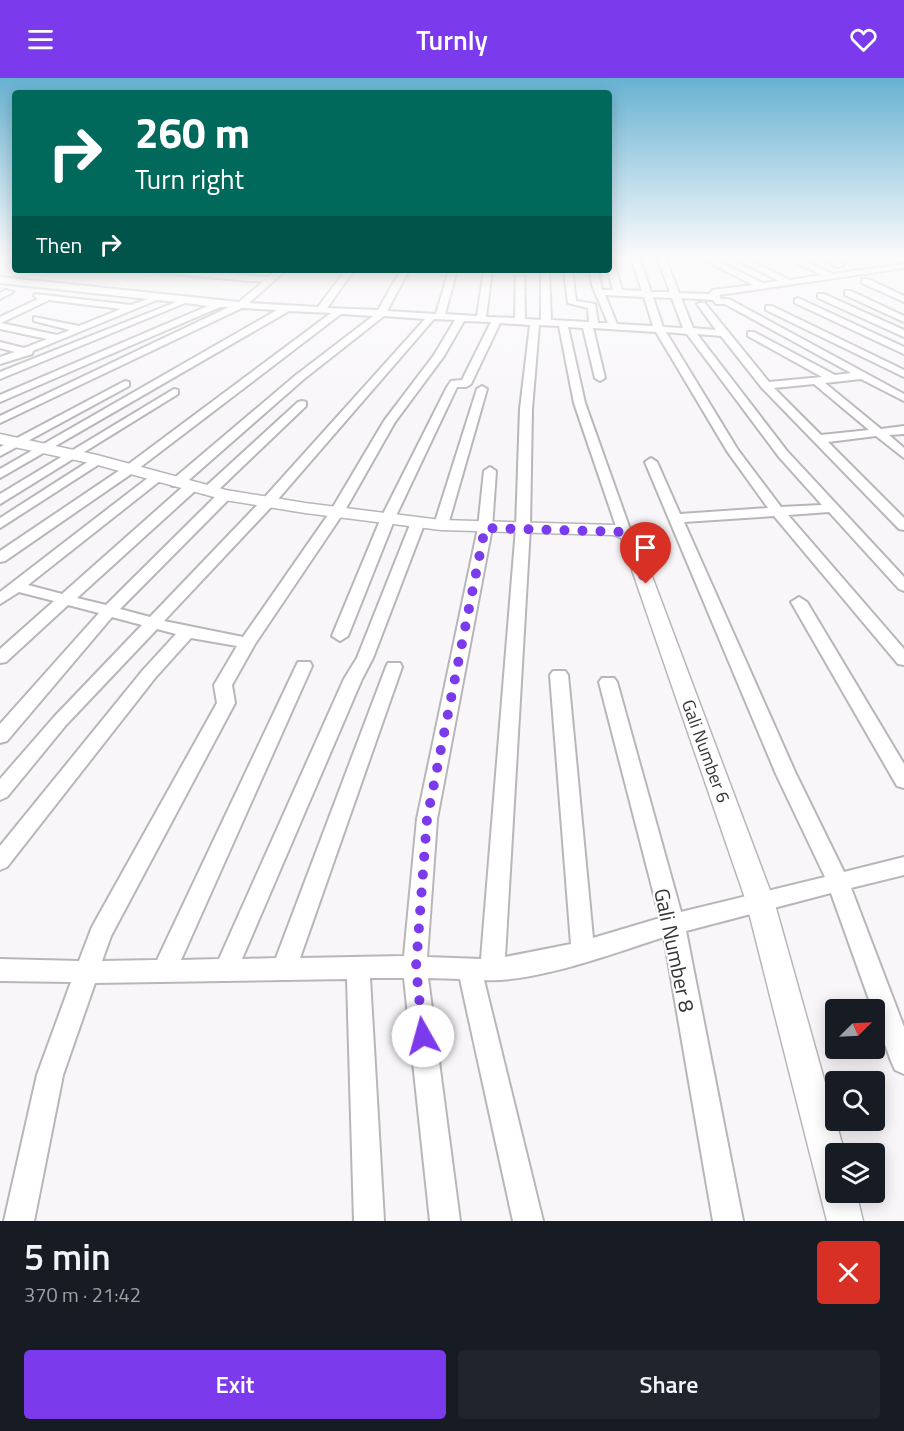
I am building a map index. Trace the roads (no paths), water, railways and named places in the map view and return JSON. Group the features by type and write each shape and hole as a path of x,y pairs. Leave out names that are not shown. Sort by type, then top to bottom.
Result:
{"street":[{"path":"0,321 21,310"},
{"path":"0,361 129,310"},
{"path":"0,376 164,310"},
{"path":"0,399 204,310"},
{"path":"0,420 219,310"},
{"path":"0,474 283,310"},
{"path":"313,310 724,333"},
{"path":"0,658 300,377 383,310"},
{"path":"0,792 60,721 268,502 436,317 438,310"},
{"path":"481,320 482,310"},
{"path":"520,310 520,322"},
{"path":"528,1221 480,969 523,528 526,409 542,310"},
{"path":"592,310 590,325 600,378"},
{"path":"607,310 614,327"},
{"path":"654,310 660,329 733,451 778,512 904,660"},
{"path":"682,310 699,346 783,454 904,586"},
{"path":"706,310 766,386 904,526"},
{"path":"742,310 864,375 904,399"},
{"path":"774,310 901,370"},
{"path":"818,310 904,351"},
{"path":"852,310 904,334"},
{"path":"885,310 904,319"},
{"path":"0,558 130,469 338,312"},
{"path":"37,319 80,329"},
{"path":"20,1221 50,1076 100,934 224,707 223,685 247,643 337,512 390,422 439,356 460,319"},
{"path":"340,636 388,518 452,387 455,384 466,384 496,321"},
{"name":"Gali Number 6","path":"562,324 566,353 588,430 624,532 632,540 661,628 760,901 825,1143"},
{"path":"0,326 58,338"},
{"path":"751,334 837,380"},
{"path":"0,345 26,351 74,368"},
{"path":"766,386 837,380 901,370"},
{"path":"818,382 904,454"},
{"path":"0,452 8,440 125,384"},
{"path":"441,525 482,389"},
{"path":"0,500 174,392"},
{"path":"0,736 109,611 302,404"},
{"path":"819,440 904,430"},
{"path":"8,440 97,460 217,493 268,502 441,525 624,532"},
{"path":"0,524 97,460"},
{"path":"651,462 786,774 838,882 904,1061"},
{"path":"445,1221 416,967 427,819 485,528 490,471"},
{"path":"0,599 157,477"},
{"path":"676,519 831,508"},
{"path":"225,971 353,679 365,658 418,522"},
{"path":"15,586 187,632 247,643"},
{"path":"799,602 904,781"},
{"path":"0,861 149,674 187,632"},
{"path":"164,971 304,666"},
{"path":"284,969 394,667"},
{"path":"559,675 582,943 589,950"},
{"name":"Gali Number 8","path":"608,682 672,924 728,1221"},
{"path":"0,970 225,971 358,967 480,969 536,963 589,950 672,924 904,866"},
{"path":"358,967 369,1221"},
{"path":"841,1203 845,1221"}]}
